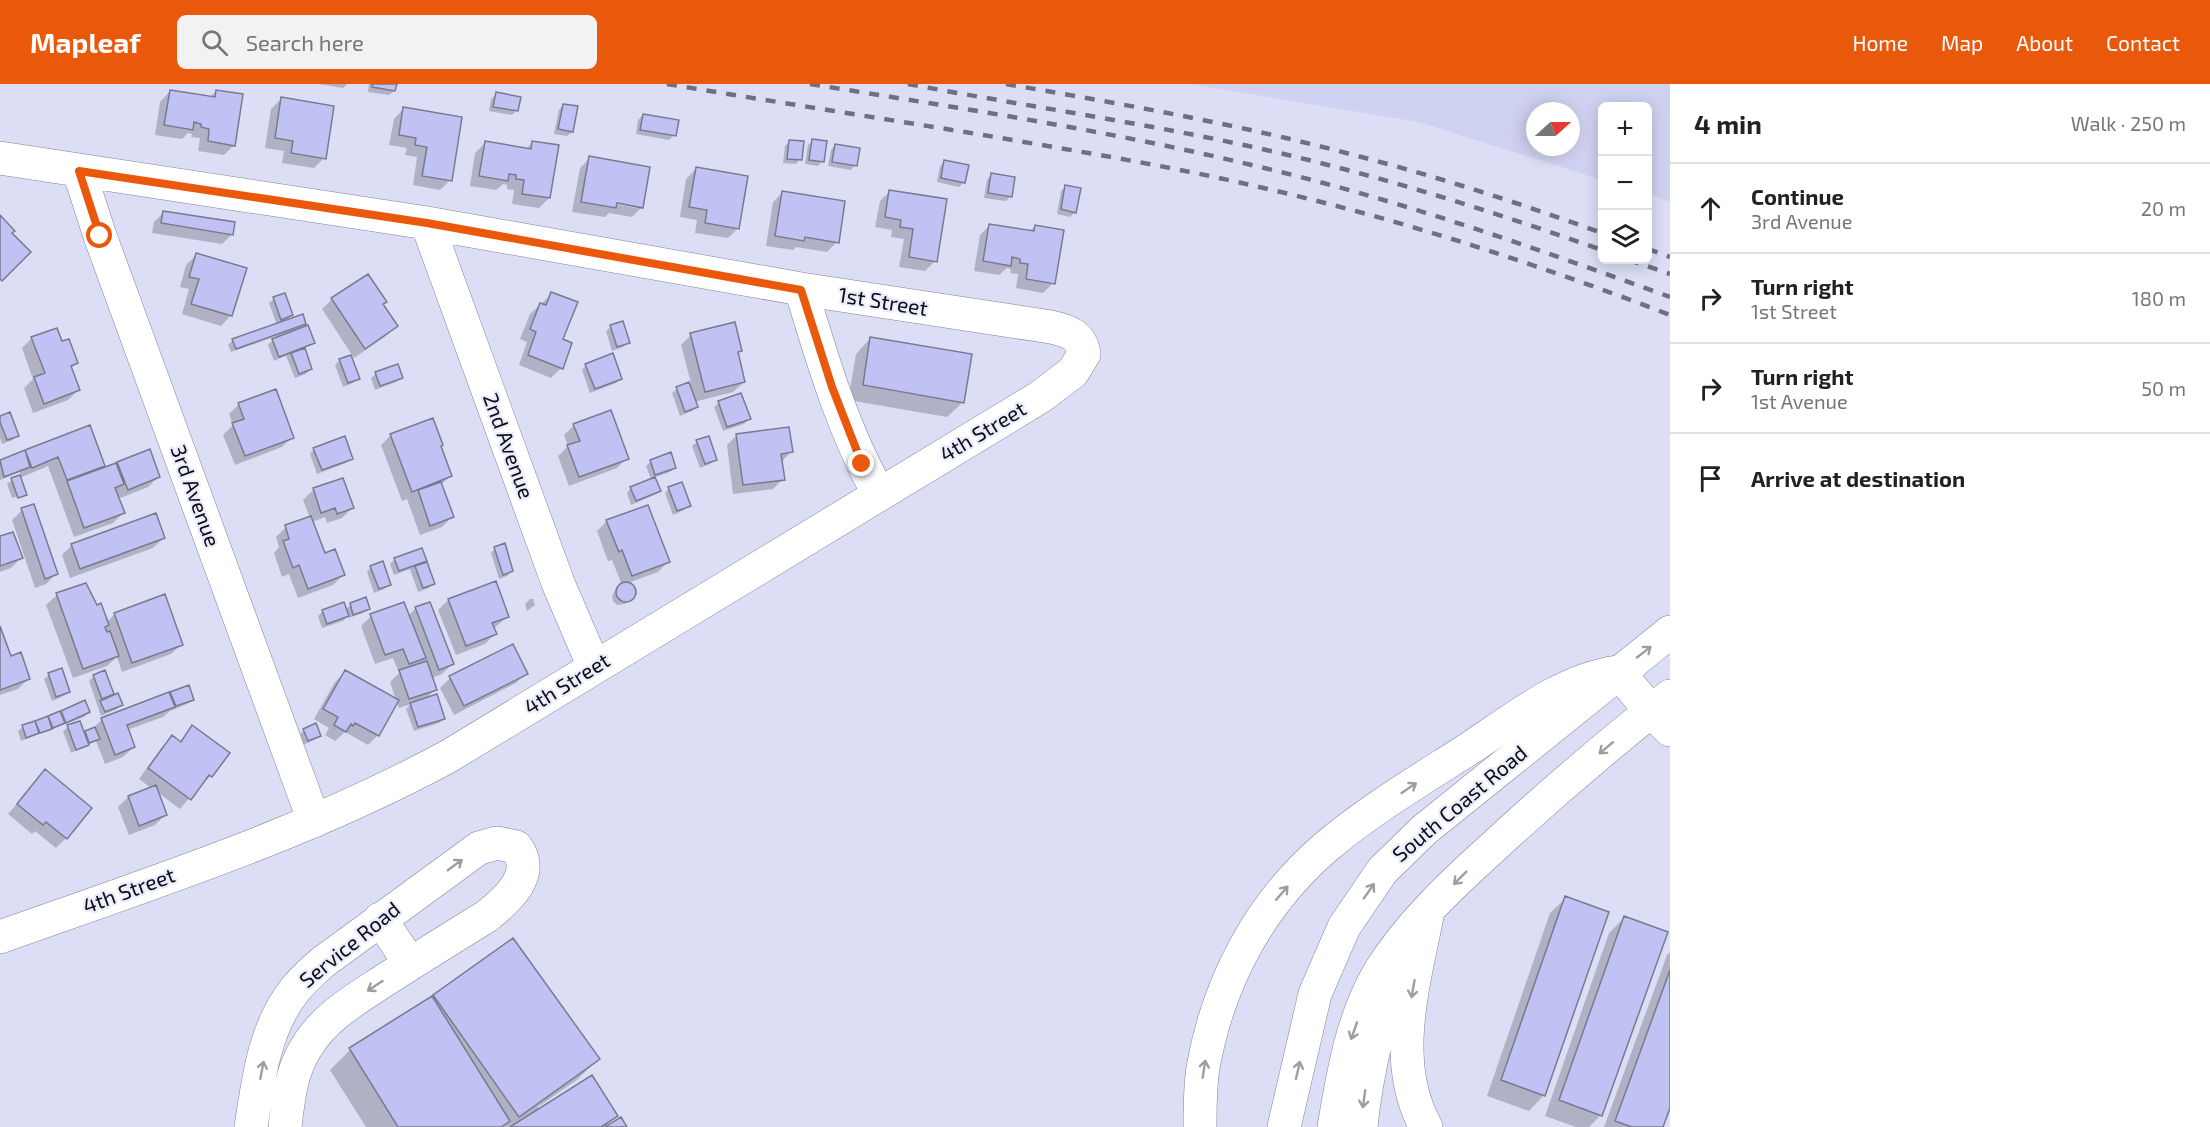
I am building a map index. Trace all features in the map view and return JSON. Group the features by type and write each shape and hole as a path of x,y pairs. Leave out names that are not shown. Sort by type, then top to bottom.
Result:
{"main road":[{"name":"1st Street","path":"0,158 427,223 801,290 1063,329 1076,336 1083,347"},
{"name":"3rd Avenue","path":"79,171 104,247 314,821"},
{"name":"2nd Avenue","path":"427,223 554,573 594,667"},
{"path":"801,290 849,435 879,494"},
{"name":"4th Street","path":"2,929 189,870 366,799 449,756 1040,397 1066,379 1080,364 1084,354 1083,347"},
{"name":"South Coast Road","path":"1284,1127 1315,994 1344,927 1382,872 1424,830 1670,632"},
{"path":"1200,1127 1203,1069 1216,1012 1244,947 1269,907 1299,873 1326,847 1360,820 1526,711 1578,683 1602,674 1618,672 1664,712 1543,800 1470,868 1402,940 1380,972 1362,1009 1350,1045 1334,1127"},
{"name":"Service Road","path":"251,1127 269,1036 284,1005 294,991 323,962 471,854 488,844 506,844 516,847 522,855 522,877 503,903 487,916 417,959"},
{"path":"1426,1127 1413,1095 1407,1045 1412,994 1428,911"},
{"path":"285,1127 288,1095 296,1069 304,1049 315,1034 350,1002 417,959 380,919"},
{"path":"1361,1127 1364,1097 1375,1041 1402,940"}],"shaded area":[{"path":"1191,84 1670,84 1670,202 1652,195 1652,102 1598,102 1598,179 1526,156 1580,156 1580,102 1526,102 1526,156 1419,122"}],"building":[{"path":"372,84 397,84 395,91 372,87"},
{"path":"170,90 215,97 216,90 243,94 235,146 208,141 209,129 201,127 201,124 194,122 193,130 164,125"},
{"path":"496,92 521,97 518,111 493,107"},
{"path":"281,97 334,106 326,159 291,153 293,141 275,138"},
{"path":"563,104 578,106 573,132 558,129"},
{"path":"403,107 462,117 452,181 422,176 427,147 415,145 416,138 399,135"},
{"path":"643,114 679,120 676,136 640,130"},
{"path":"812,139 827,141 824,162 809,160"},
{"path":"789,140 804,141 802,160 787,159"},
{"path":"485,141 531,149 532,141 559,145 550,198 522,194 524,180 516,179 516,175 509,174 508,181 479,176"},
{"path":"835,144 860,148 857,166 832,162"},
{"path":"589,156 650,167 643,208 617,203 616,208 581,202"},
{"path":"944,160 969,165 965,183 941,178"},
{"path":"696,167 748,176 739,229 705,223 707,210 689,207"},
{"path":"991,173 1015,177 1012,197 988,193"},
{"path":"1065,185 1081,188 1076,213 1061,209"},
{"path":"889,190 947,199 937,262 909,257 913,229 900,227 901,220 885,217"},
{"path":"782,191 845,201 839,243 805,237 804,241 775,236"},
{"path":"163,211 235,222 233,235 161,223"},
{"path":"0,215 15,231 12,233 31,252 2,281 0,279"},
{"path":"989,224 1034,231 1035,225 1064,230 1055,284 1026,279 1028,264 1020,263 1020,259 1012,257 1011,266 983,261"},
{"path":"196,253 247,268 232,316 191,304 199,279 189,277"},
{"path":"368,274 387,302 383,304 398,326 365,349 331,298"},
{"path":"551,292 578,302 563,339 572,343 563,369 528,355 536,332 530,329 540,303 546,305"},
{"path":"285,293 293,315 281,320 273,297"},
{"path":"303,314 306,324 236,349 232,339"},
{"path":"623,321 630,343 617,347 610,325"},
{"path":"735,322 742,351 738,352 745,382 705,392 690,333"},
{"path":"308,325 315,343 279,357 272,339"},
{"path":"57,328 62,341 69,339 78,363 71,366 80,390 44,404 34,377 45,373 31,337"},
{"path":"870,337 972,354 964,403 863,385"},
{"path":"305,348 312,369 299,374 291,353"},
{"path":"613,353 622,379 595,389 585,364"},
{"path":"351,355 360,379 348,383 339,359"},
{"path":"398,364 403,378 380,386 375,372"},
{"path":"689,382 698,407 685,412 676,387"},
{"path":"276,389 294,438 245,456 232,423 244,419 238,403"},
{"path":"741,393 751,419 727,427 718,401"},
{"path":"611,410 629,459 579,477 567,445 580,441 573,424"},
{"path":"10,412 19,436 7,440 0,416"},
{"path":"433,418 452,476 412,492 390,434"},
{"path":"90,425 105,466 67,480 58,457 32,468 25,450"},
{"path":"789,427 793,452 781,454 785,480 743,485 736,434"},
{"path":"345,436 353,459 322,470 313,448"},
{"path":"709,436 717,460 705,464 696,440"},
{"path":"150,449 160,477 128,490 117,462"},
{"path":"25,450 30,467 4,477 0,460"},
{"path":"671,452 676,468 655,475 650,460"},
{"path":"116,463 124,484 115,488 125,513 84,528 67,481"},
{"path":"20,475 27,495 18,498 11,478"},
{"path":"655,477 661,491 636,501 630,487"},
{"path":"343,478 354,508 337,514 335,508 321,513 313,488"},
{"path":"441,482 454,517 430,526 418,490"},
{"path":"682,482 691,506 677,511 668,487"},
{"path":"34,504 58,574 45,579 21,508"},
{"path":"648,505 670,562 632,576 622,550 619,552 606,520"},
{"path":"156,513 165,538 80,569 71,544"},
{"path":"311,516 325,553 335,549 345,575 308,589 299,565 293,568 283,541 289,539 285,525"},
{"path":"13,532 23,558 0,566 0,536"},
{"path":"505,543 513,571 503,575 494,547"},
{"path":"422,548 427,561 399,571 394,558"},
{"path":"383,561 391,585 379,589 370,566"},
{"path":"427,562 435,584 423,588 415,566"},
{"path":"496,581 509,617 492,623 497,634 466,646 448,599"},
{"path":"626,582 633,585 636,592 633,599 626,602 619,599 616,592 619,585"},
{"path":"86,583 97,605 101,603 109,625 105,627 107,632 110,631 119,656 83,669 56,593"},
{"path":"165,594 183,645 132,663 114,613"},
{"path":"366,597 370,609 353,615 350,603"},
{"path":"344,602 349,616 327,624 322,610"},
{"path":"404,602 426,658 409,664 403,649 385,655 370,614"},
{"path":"430,602 454,664 439,670 415,607"},
{"path":"0,626 11,656 21,652 30,679 0,690"},
{"path":"513,644 528,674 464,706 449,676"},
{"path":"427,661 437,690 409,699 399,670"},
{"path":"62,668 70,692 56,697 48,673"},
{"path":"105,670 114,694 102,699 93,675"},
{"path":"345,670 399,700 379,736 355,723 353,726 351,724 346,732 334,725 338,717 323,709"},
{"path":"189,685 194,700 176,706 170,692"},
{"path":"169,692 175,707 127,725 135,747 115,755 101,718"},
{"path":"118,693 123,705 105,712 100,701"},
{"path":"437,694 445,719 418,727 410,703"},
{"path":"85,700 90,712 66,723 61,711"},
{"path":"60,711 65,723 53,728 48,716"},
{"path":"48,716 52,729 40,733 35,721"},
{"path":"35,721 39,733 26,738 22,725"},
{"path":"80,721 89,745 76,750 67,725"},
{"path":"316,723 321,736 308,741 303,729"},
{"path":"192,725 230,753 212,777 209,775 191,800 148,768 172,735 181,742"},
{"path":"95,727 100,739 89,743 85,731"},
{"path":"45,769 92,808 67,839 46,822 43,825 17,804"},
{"path":"156,785 167,815 139,826 128,796"},
{"path":"1565,896 1609,912 1545,1096 1501,1080"},
{"path":"1624,916 1668,932 1602,1116 1559,1100"},
{"path":"513,938 600,1059 519,1117 433,995"},
{"path":"1670,970 1670,1108 1663,1127 1632,1127 1615,1121"},
{"path":"432,996 510,1121 501,1127 398,1127 349,1048"},
{"path":"592,1075 618,1116 601,1127 510,1127"},
{"path":"621,1117 627,1127 605,1127"}],"railway":[{"path":"667,84 995,137 1255,186 1360,212 1465,243 1568,277 1670,315"},
{"path":"810,84 1092,131 1260,167 1416,210 1518,243 1670,297"},
{"path":"908,84 1174,131 1305,159 1434,195 1598,249"},
{"path":"1006,84 1179,115 1308,143 1446,181 1598,232"},
{"path":"1652,250 1670,257"},
{"path":"1641,264 1670,274"}],"route":[{"path":"100,236 79,171 427,223 801,290 832,387 862,464"}]}
